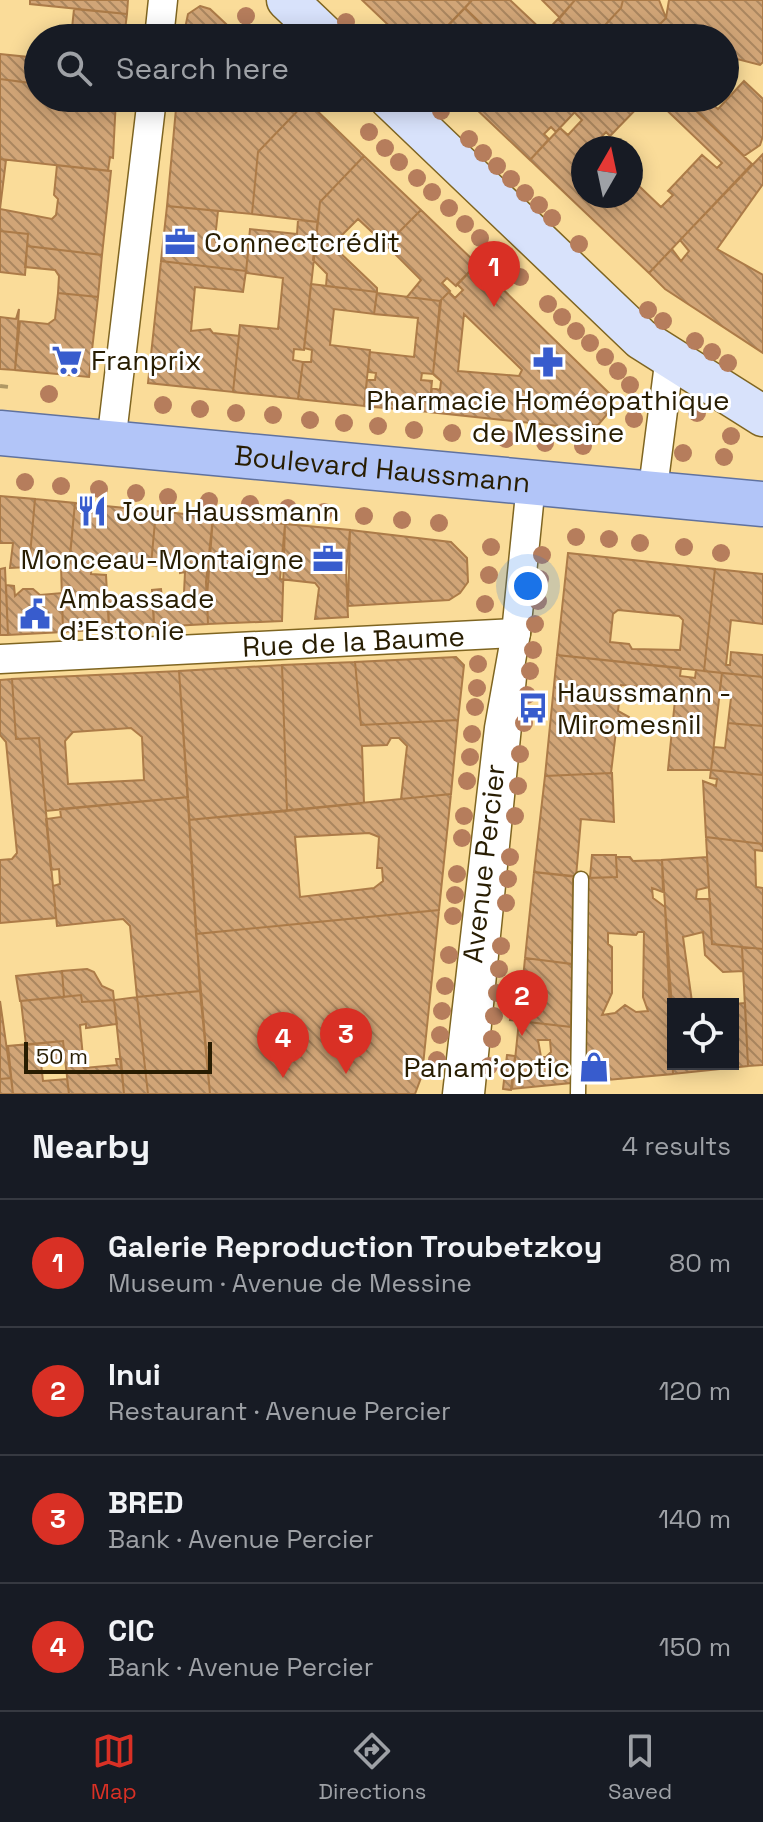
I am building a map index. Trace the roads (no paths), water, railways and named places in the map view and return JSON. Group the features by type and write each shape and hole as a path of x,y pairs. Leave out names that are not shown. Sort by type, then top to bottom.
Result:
{"main road":[{"name":"Boulevard Haussmann","path":"0,433 763,504"}],"street":[{"path":"160,24 163,0"},
{"path":"287,0 312,24"},
{"path":"111,443 150,112"},
{"path":"404,112 641,339 763,416"},
{"path":"652,496 670,356"},
{"name":"Avenue Percier","path":"457,1094 499,728 516,633 531,484"},
{"name":"Rue de la Baume","path":"0,659 516,633"}],"lane":[{"name":"Avenue Percier","path":"477,1094 520,691 516,633"},
{"path":"578,1094 581,879"}],"place":[{"name":"Connectcrédit","path":"180,242"},
{"name":"Galerie Reproduction Troubetzkoy","path":"494,307"},
{"name":"Franprix","path":"67,360"},
{"name":"Pharmacie Homéopathique de Messine","path":"548,362"},
{"name":"Jour Haussmann","path":"92,511"},
{"name":"Monceau-Montaigne","path":"328,559"},
{"name":"Ambassade d'Estonie","path":"35,614"},
{"name":"Haussmann - Miromesnil","path":"533,708"},
{"name":"Inui","path":"522,1036"},
{"name":"Panam'optic","path":"594,1067"},
{"name":"BRED","path":"346,1074"},
{"name":"CIC","path":"283,1078"}]}
